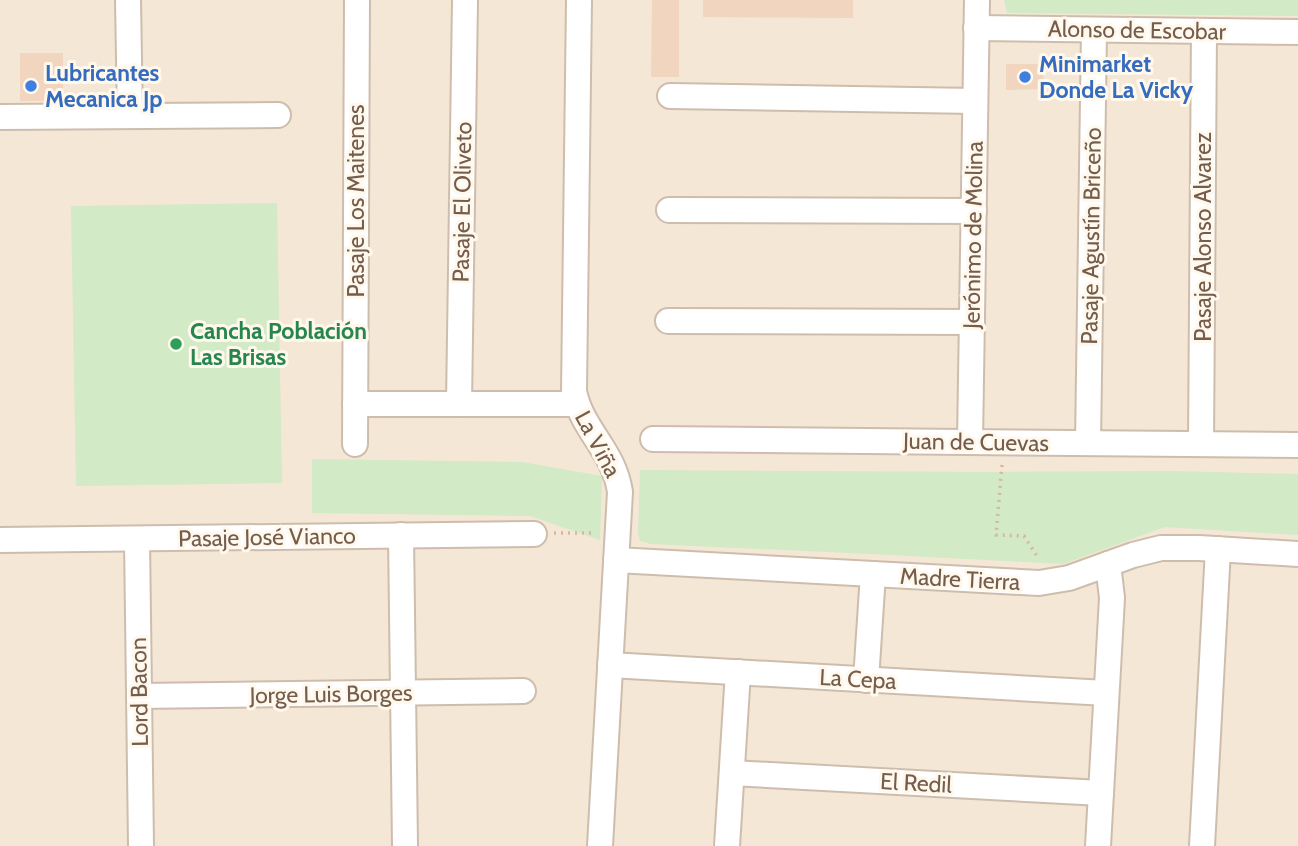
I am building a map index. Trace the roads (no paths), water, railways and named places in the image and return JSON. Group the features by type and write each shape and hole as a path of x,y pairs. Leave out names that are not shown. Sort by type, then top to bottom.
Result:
{"street":[{"path":"128,0 130,116"},
{"name":"Pasaje Los Maitenes","path":"355,444 357,0"},
{"name":"Pasaje El Oliveto","path":"459,404 465,0"},
{"name":"La Viña","path":"579,0 573,379 576,404 611,461 620,492 600,846"},
{"name":"Jerónimo de Molina","path":"970,442 977,0"},
{"name":"Alonso de Escobar","path":"976,28 1298,32"},
{"name":"Pasaje Agustín Briceño","path":"1088,443 1094,30"},
{"name":"Pasaje Alonso Alvarez","path":"1201,444 1204,31"},
{"path":"670,96 975,101"},
{"path":"0,117 278,115"},
{"path":"669,210 974,211"},
{"path":"668,321 972,322"},
{"path":"355,404 576,404"},
{"name":"Juan de Cuevas","path":"653,439 1298,445"},
{"name":"Pasaje José Vianco","path":"0,540 534,534"},
{"path":"401,535 405,846"},
{"name":"Lord Bacon","path":"137,539 141,846"},
{"name":"Madre Tierra","path":"616,560 1026,583 1085,574 1133,555 1161,548 1298,554"},
{"path":"1202,846 1218,549"},
{"path":"1098,846 1112,598 1108,564"},
{"path":"866,680 873,574"},
{"name":"La Cepa","path":"610,665 1106,693"},
{"path":"727,846 738,673"},
{"name":"Jorge Luis Borges","path":"139,696 523,691"},
{"name":"El Redil","path":"732,773 1101,793"}],"place":[{"name":"Minimarket Donde La Vicky","path":"1025,77"},
{"name":"Lubricantes Mecanica Jp","path":"31,86"},
{"name":"Cancha Población Las Brisas","path":"176,344"}]}
